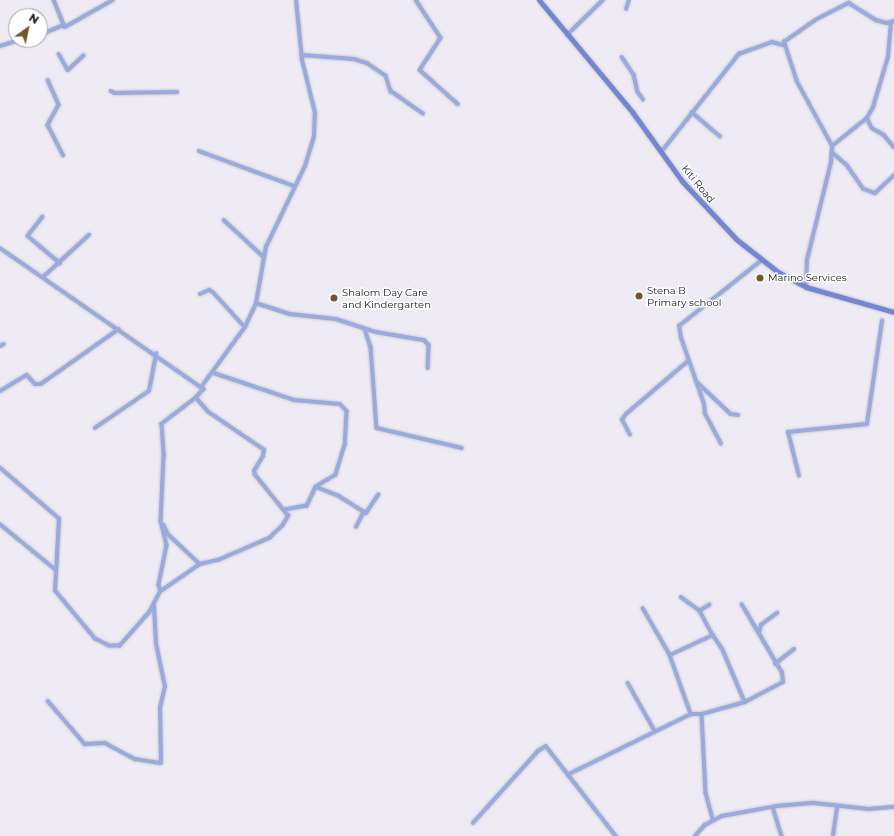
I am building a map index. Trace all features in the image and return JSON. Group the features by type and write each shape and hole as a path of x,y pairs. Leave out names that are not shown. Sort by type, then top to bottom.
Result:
{"street":[{"path":"54,0 64,25"},
{"path":"48,32 113,0"},
{"path":"202,386 214,372 245,327 256,302 268,239 311,150 315,124 313,103 302,55 296,0"},
{"path":"416,0 441,38 420,70 458,104"},
{"path":"419,4 422,0"},
{"name":"Kiti Road","path":"539,0 566,35 633,112 682,181 711,214 736,239 762,260 806,287 894,312"},
{"path":"566,35 603,0"},
{"path":"626,9 629,0"},
{"path":"806,287 807,260 832,152 832,146 797,82 783,45 788,36 849,3 876,20 892,22 886,67 880,91 867,118 832,146"},
{"path":"662,151 692,112 721,80 739,54 772,42 783,45"},
{"path":"59,54 68,70 83,56"},
{"path":"302,55 354,59 367,63 386,76 391,90 423,113"},
{"path":"622,57 634,75 638,92 643,99"},
{"path":"48,80 58,98 59,105 48,126 63,155"},
{"path":"111,91 115,93 177,92"},
{"path":"692,112 720,136"},
{"path":"867,118 872,128 884,135 894,147"},
{"path":"199,151 294,186"},
{"path":"832,152 847,165 864,189 875,193 894,175"},
{"path":"43,216 28,236 60,263"},
{"path":"224,220 264,257"},
{"path":"43,277 60,263 88,235"},
{"path":"0,248 202,386 204,390 162,424 164,456 161,521 167,545 159,585 161,591"},
{"path":"722,444 705,414 704,404 688,361 679,326 682,321 762,260"},
{"path":"200,294 209,290 213,292 245,327"},
{"path":"256,302 290,314 336,319 365,329 424,340 429,345 428,368"},
{"path":"799,476 788,432 867,424 882,321"},
{"path":"0,392 27,375 35,384 41,384 118,329"},
{"path":"365,329 371,347 377,428 462,448"},
{"path":"95,428 148,390 156,354"},
{"path":"630,435 622,420 626,414 688,361"},
{"path":"214,372 294,400 340,404 347,411 345,445 339,470 332,478 316,487 307,506 285,510"},
{"path":"695,380 731,414 738,415"},
{"path":"0,468 59,518 55,569 56,591 78,621 103,644 122,644 154,606 161,591 200,564 218,560 269,538 287,519 285,510 254,473 264,450 208,412 196,398"},
{"path":"316,487 339,496 363,513"},
{"path":"356,527 363,513 370,510 378,495"},
{"path":"161,521 168,534 200,564"},
{"path":"0,524 55,569"},
{"path":"681,597 700,611 723,650 745,702"},
{"path":"569,774 655,730 691,714 702,714 745,702 783,682 782,673 742,604"},
{"path":"700,611 710,605"},
{"path":"48,701 85,744 105,743 135,759 161,763 160,708 165,687 156,644 154,606"},
{"path":"643,608 670,655 691,714"},
{"path":"759,634 761,625 777,613"},
{"path":"670,655 713,635"},
{"path":"776,664 794,649"},
{"path":"628,683 655,730"},
{"path":"702,714 706,793 713,820"},
{"path":"473,823 542,747 550,748 616,836"},
{"path":"695,836 713,820 773,807 814,803 869,809 894,807"},
{"path":"833,836 837,806"},
{"path":"773,807 782,836"}],"place":[{"name":"Marino Services","path":"760,278"},
{"name":"Stena B Primary school","path":"639,296"},
{"name":"Shalom Day Care and Kindergarten","path":"334,298"}]}
